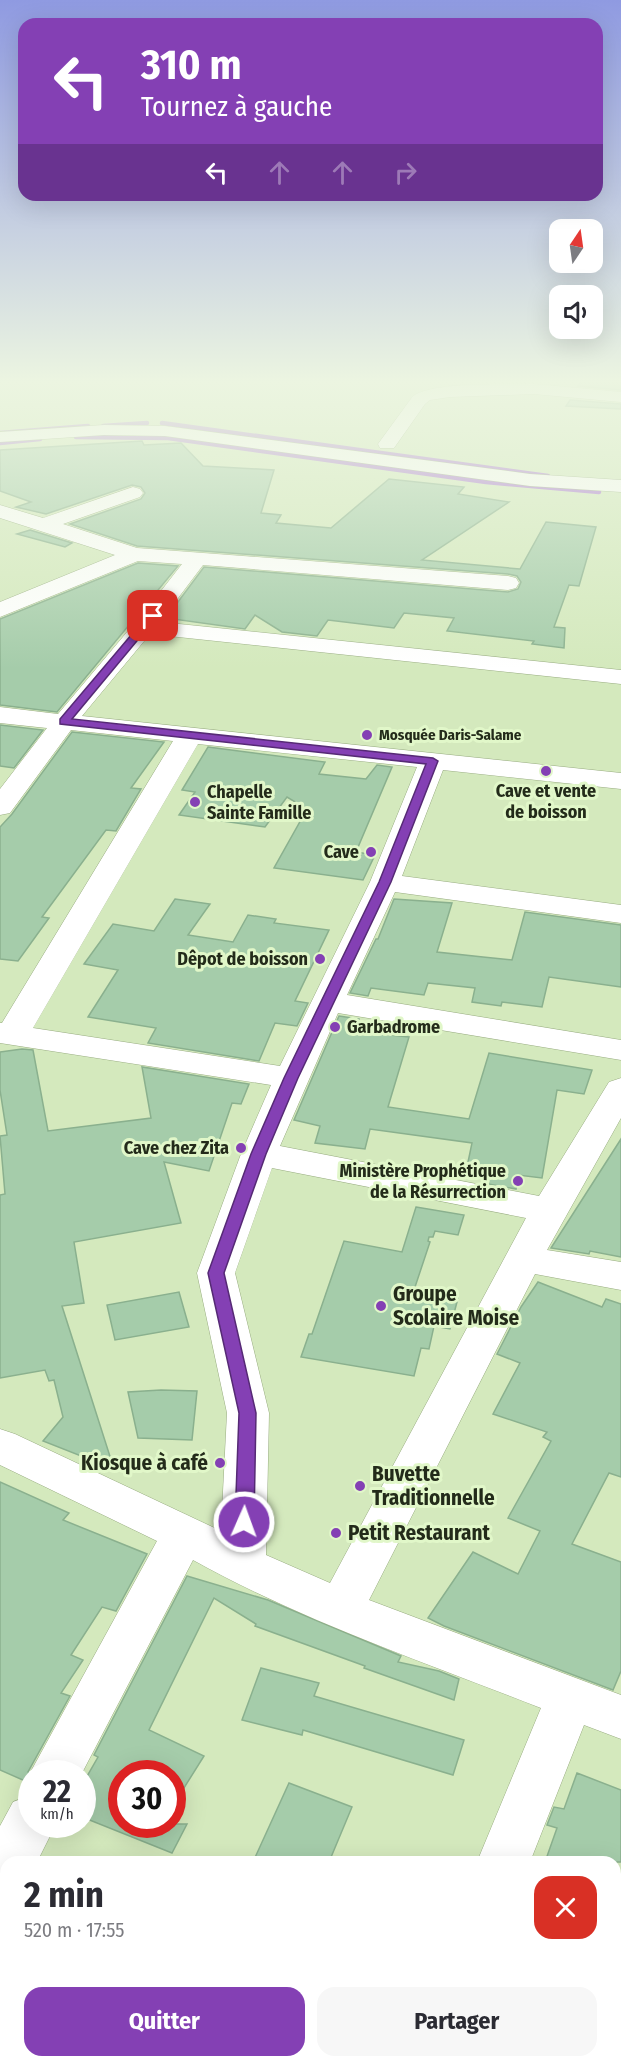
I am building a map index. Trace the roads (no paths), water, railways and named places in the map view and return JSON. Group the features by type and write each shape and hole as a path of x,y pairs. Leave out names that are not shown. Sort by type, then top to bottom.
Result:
{"street":[{"path":"503,476 621,486"},
{"path":"42,525 133,493"},
{"path":"0,512 135,554 508,583"},
{"path":"0,610 135,554"},
{"path":"0,807 64,722 144,627 197,558"},
{"path":"144,627 621,677"},
{"path":"0,715 621,781"},
{"path":"190,735 6,1034 291,1078"},
{"path":"243,1565 248,1413 216,1273 259,1154 291,1078 385,882 433,761"},
{"path":"385,882 621,914"},
{"path":"328,1002 621,1050"},
{"path":"340,1609 549,1210 621,1089"},
{"path":"259,1154 549,1210"},
{"path":"524,1259 621,1276"},
{"path":"6,1457 184,1533 243,1565 340,1609 621,1717"},
{"path":"63,1760 184,1533"},
{"path":"505,1856 571,1696"},
{"path":"12,1856 22,1838"}],"waterway":[{"path":"446,476 599,492"}],"place":[{"name":"Mosquée Daris-Salame","path":"367,735"},
{"name":"Cave et vente de boisson","path":"546,771"},
{"name":"Chapelle Sainte Famille","path":"195,802"},
{"name":"Cave","path":"371,852"},
{"name":"Dêpot de boisson","path":"320,959"},
{"name":"Garbadrome","path":"335,1027"},
{"name":"Cave chez Zita","path":"241,1148"},
{"name":"Ministère Prophétique de la Résurrection","path":"518,1181"},
{"name":"Groupe Scolaire Moise","path":"381,1306"},
{"name":"Kiosque à café","path":"220,1463"},
{"name":"Buvette Traditionnelle","path":"360,1486"},
{"name":"Petit Restaurant","path":"336,1533"}]}
